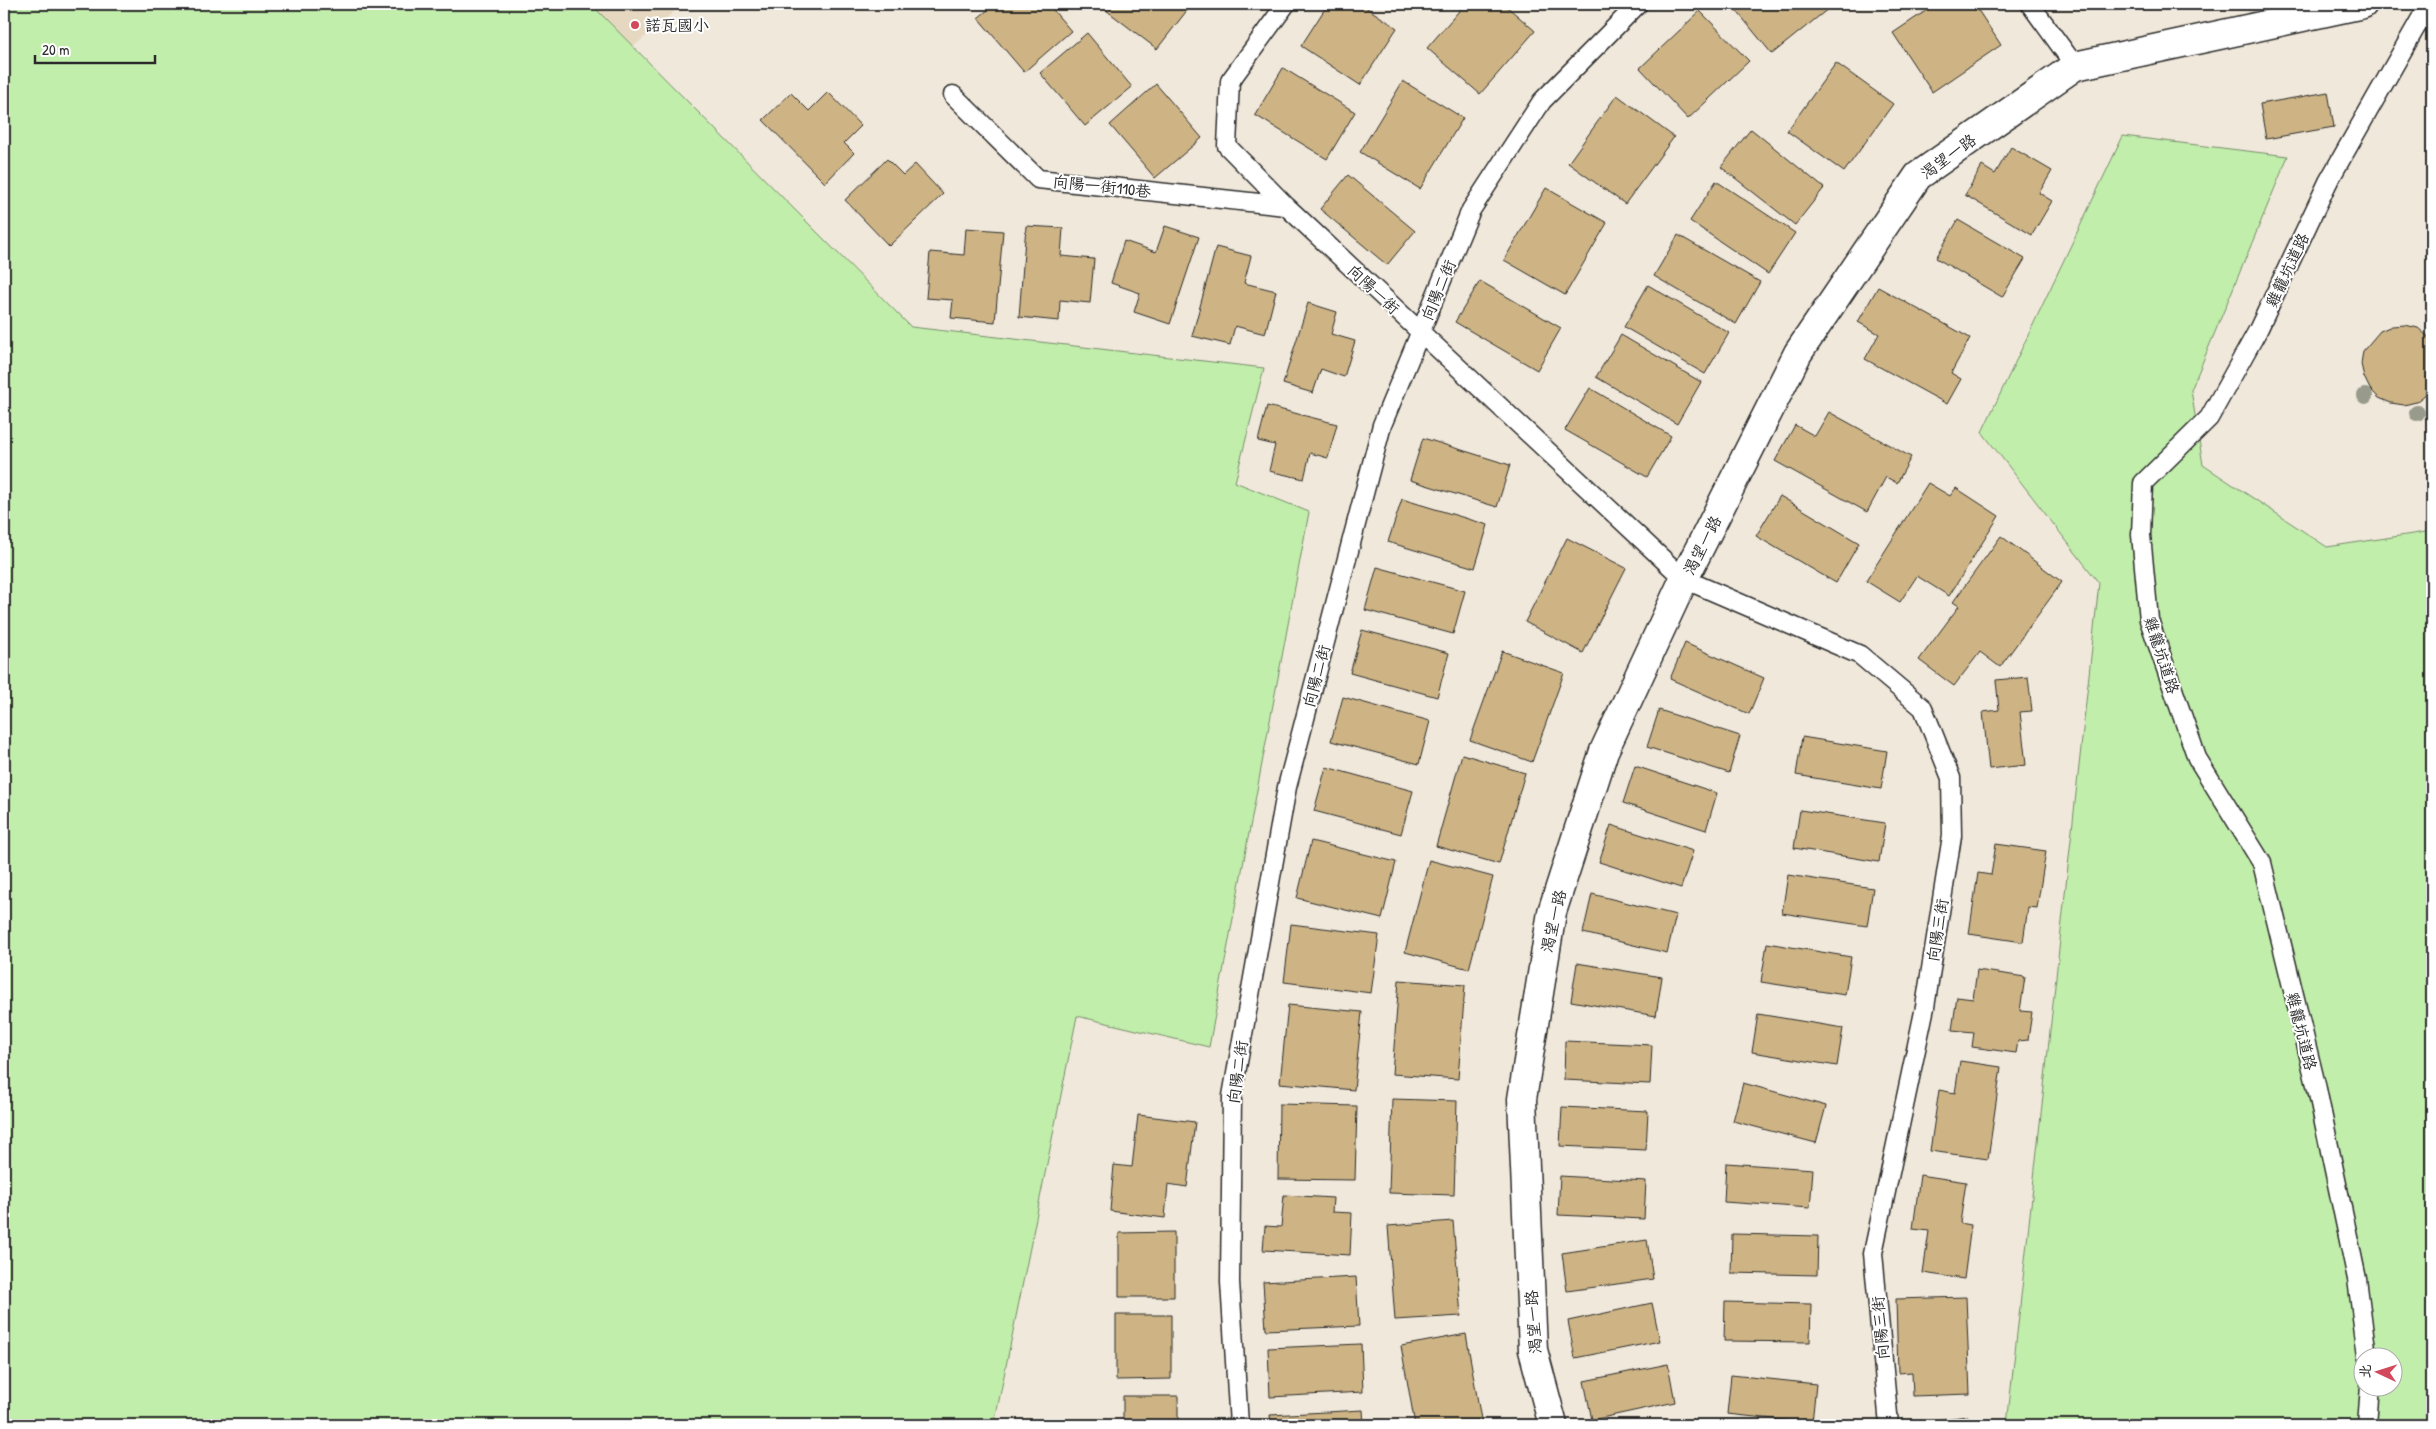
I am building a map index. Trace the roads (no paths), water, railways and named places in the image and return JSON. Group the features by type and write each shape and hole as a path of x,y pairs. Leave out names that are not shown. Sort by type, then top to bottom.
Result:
{"street":[{"name":"渴望一路","path":"1553,1425 1533,1350 1522,1100 1552,912 1604,751 1684,579 1798,353 1918,176 2075,66 2363,4"}],"lane":[{"name":"向陽一街","path":"1286,4 1230,81 1227,146 1286,206 1684,579"},
{"name":"向陽二街","path":"1239,1425 1230,1282 1232,1096 1288,787 1382,425 1471,210 1542,101 1638,4"},
{"path":"2030,4 2075,66"},
{"name":"雞籠坑道路","path":"2366,1346 2357,1279 2316,1089 2262,863 2197,758 2148,620 2141,535 2143,483 2209,418 2258,330 2328,182 2429,4"},
{"name":"向陽一街110巷","path":"953,95 1038,179 1286,206"},
{"name":"向陽三街","path":"1684,579 1860,655 1923,708 1951,778 1952,836 1925,1007 1873,1253 1889,1425"},
{"path":"2367,1425 2369,1396"}],"place":[{"name":"諾瓦國小","path":"635,25"}]}
